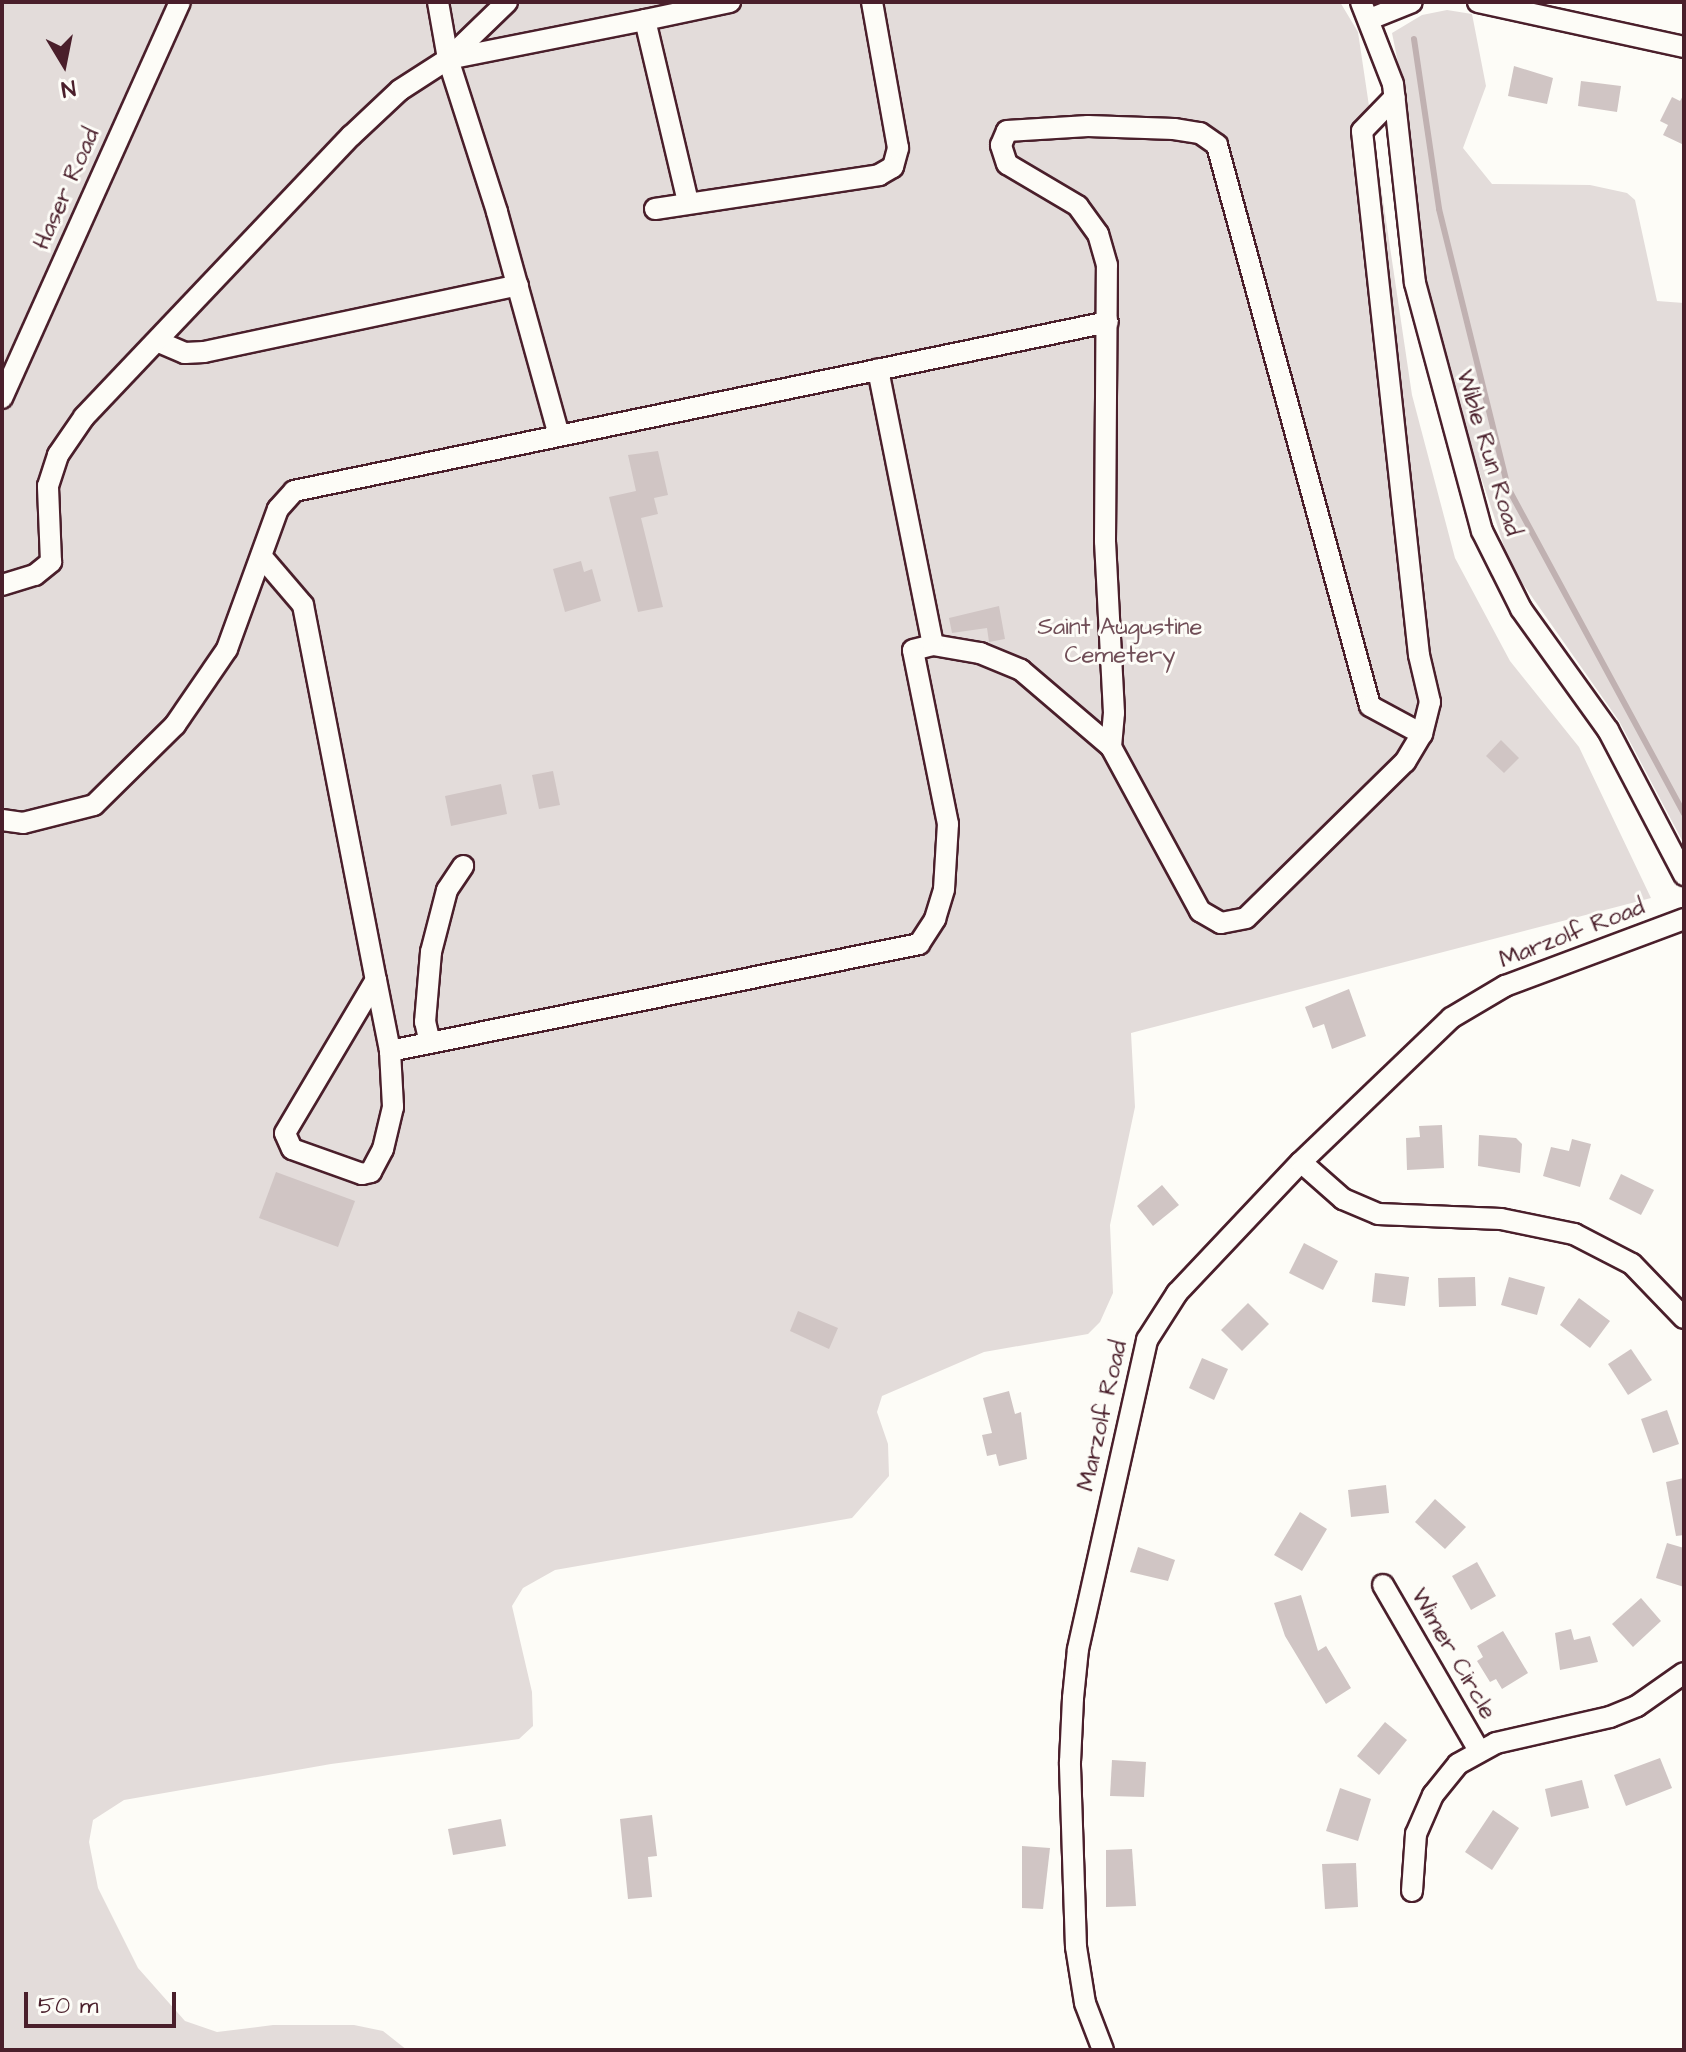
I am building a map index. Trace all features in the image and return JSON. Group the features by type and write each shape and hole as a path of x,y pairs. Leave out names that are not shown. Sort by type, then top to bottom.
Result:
{"street":[{"name":"Haser Road","path":"2,398 180,2"},
{"path":"438,2 448,59 518,285 559,435"},
{"path":"2,585 35,575 51,562 48,486 58,455 84,417 159,342 351,136 400,90 448,59 507,2"},
{"path":"448,59 730,2"},
{"path":"655,209 879,175 893,167 898,148 872,2"},
{"path":"1365,11 1412,2"},
{"path":"1478,2 1684,47"},
{"name":"Wible Run Road","path":"1365,11 1395,97 1415,283 1482,531 1521,609 1608,730 1684,875"},
{"path":"645,20 688,202"},
{"path":"390,1051 919,944 935,919 948,857 948,824 913,650 933,645 980,653 1021,670 1111,747 1200,911 1221,923 1246,918 1405,762 1422,734 1430,702 1419,655 1362,131 1395,97"},
{"path":"1111,747 1114,713 1105,541 1107,265 1098,234 1078,206 1007,164 1001,145 1007,131 1088,126 1174,129 1200,133 1217,145 1370,706 1422,734"},
{"path":"159,342 185,353 204,352 518,285"},
{"path":"2,820 23,823 94,805 124,781 175,725 227,649 278,509 294,491 1108,322"},
{"path":"878,369 933,645"},
{"path":"262,557 303,605 390,1051 393,1107 383,1149 371,1172 362,1174 292,1149 285,1133 376,980"},
{"path":"430,1043 425,1022 431,952 447,890 463,866"},
{"name":"Marzolf Road","path":"1103,2050 1085,2003 1076,1947 1070,1762 1078,1649 1133,1385 1161,1312 1301,1162 1451,1018 1505,986 1684,919"},
{"path":"1301,1162 1343,1199 1378,1214 1501,1219 1574,1234 1632,1264 1684,1318"},
{"name":"Wimer Circle","path":"1383,1585 1478,1749"},
{"path":"1412,1891 1412,1852 1424,1812 1447,1776 1478,1749 1610,1717 1637,1706 1684,1673"}],"green space":[{"name":"Saint Augustine Cemetery","path":"2,2 1340,2 1358,32 1412,395 1455,558 1510,661 1579,747 1651,898 1131,1033 1135,1107 1110,1225 1113,1293 1100,1322 1088,1334 984,1352 882,1396 877,1412 888,1444 889,1476 852,1518 555,1570 523,1588 512,1606 532,1692 533,1726 519,1739 331,1764 124,1800 93,1820 89,1842 98,1888 138,1968 185,2021 217,2032 273,2025 354,2025 383,2031 407,2050 2,2050"},
{"path":"1447,10 1472,14 1486,86 1463,148 1492,184 1590,185 1627,193 1635,200 1657,301 1684,303 1684,844 1619,721 1511,567 1471,447 1428,293 1409,117 1392,33 1422,15"}],"building":[{"path":"1514,66 1553,78 1547,104 1508,96"},
{"path":"1581,81 1621,86 1617,112 1578,106"},
{"path":"1684,94 1684,145 1663,135 1668,125 1660,121 1672,97 1680,101"},
{"path":"658,451 668,495 654,498 658,514 641,518 663,607 638,612 609,497 636,491 628,455"},
{"path":"581,561 584,572 592,569 601,601 565,612 553,569"},
{"path":"999,606 1005,639 989,642 987,628 952,633 949,618"},
{"path":"1501,740 1519,758 1504,773 1486,756"},
{"path":"553,771 560,805 539,809 532,775"},
{"path":"501,784 507,814 451,826 445,796"},
{"path":"1349,989 1366,1036 1332,1049 1324,1024 1313,1028 1305,1007"},
{"path":"1442,1125 1444,1168 1407,1170 1406,1138 1420,1137 1419,1126"},
{"path":"1479,1135 1516,1138 1522,1144 1520,1173 1478,1166"},
{"path":"1572,1139 1591,1144 1580,1187 1543,1176 1551,1147 1569,1151"},
{"path":"276,1172 355,1201 338,1247 259,1218"},
{"path":"1621,1174 1654,1190 1641,1215 1609,1199"},
{"path":"1162,1185 1179,1205 1153,1226 1137,1206"},
{"path":"1304,1243 1338,1261 1323,1290 1289,1273"},
{"path":"1375,1273 1409,1277 1405,1306 1372,1302"},
{"path":"1475,1277 1476,1306 1439,1307 1438,1278"},
{"path":"1509,1277 1545,1287 1537,1315 1501,1305"},
{"path":"1579,1298 1610,1321 1590,1348 1560,1325"},
{"path":"1248,1303 1269,1324 1242,1351 1221,1330"},
{"path":"798,1311 838,1328 829,1349 790,1331"},
{"path":"1631,1349 1652,1380 1628,1395 1608,1364"},
{"path":"1202,1358 1228,1369 1214,1400 1189,1388"},
{"path":"1009,1391 1015,1414 1021,1412 1027,1459 999,1466 996,1454 987,1456 982,1435 992,1433 983,1398"},
{"path":"1667,1410 1679,1444 1653,1453 1641,1419"},
{"path":"1684,1478 1684,1535 1676,1536 1666,1482"},
{"path":"1386,1485 1389,1513 1351,1517 1348,1490"},
{"path":"1435,1499 1466,1527 1445,1549 1415,1522"},
{"path":"1300,1512 1327,1529 1302,1571 1274,1555"},
{"path":"1667,1543 1684,1548 1684,1587 1656,1578"},
{"path":"1138,1547 1175,1560 1168,1581 1130,1572"},
{"path":"1477,1562 1496,1596 1471,1610 1452,1576"},
{"path":"1301,1595 1318,1651 1326,1646 1351,1688 1326,1704 1285,1636 1274,1603"},
{"path":"1641,1598 1661,1621 1633,1647 1612,1624"},
{"path":"1571,1629 1574,1640 1590,1636 1598,1662 1560,1670 1555,1633"},
{"path":"1503,1631 1528,1673 1502,1689 1496,1679 1490,1682 1477,1661 1483,1657 1477,1646"},
{"path":"1385,1722 1407,1740 1379,1775 1357,1756"},
{"path":"1660,1758 1672,1788 1626,1806 1614,1775"},
{"path":"1112,1760 1146,1762 1144,1797 1110,1796"},
{"path":"1582,1780 1589,1808 1551,1817 1545,1789"},
{"path":"1340,1788 1371,1799 1358,1841 1326,1831"},
{"path":"1493,1810 1519,1828 1492,1870 1465,1852"},
{"path":"652,1815 657,1856 648,1857 652,1897 628,1899 620,1819"},
{"path":"501,1819 506,1846 453,1855 448,1829"},
{"path":"1022,1846 1050,1848 1043,1909 1022,1908"},
{"path":"1132,1849 1136,1906 1106,1907 1106,1850"},
{"path":"1356,1863 1358,1907 1325,1909 1322,1864"}],"waterway":[{"path":"1414,39 1439,209 1508,488 1684,814"}]}
